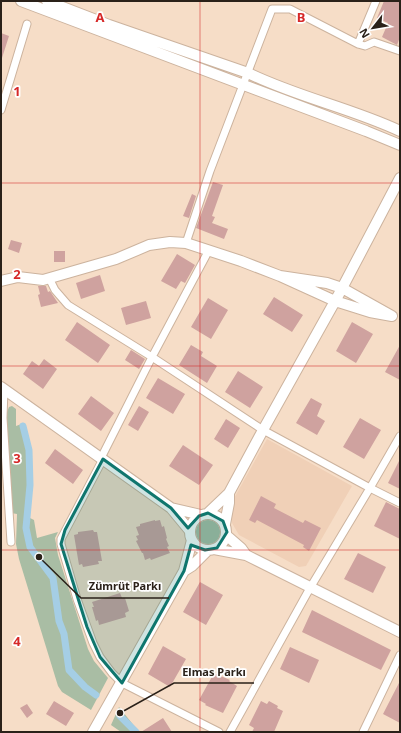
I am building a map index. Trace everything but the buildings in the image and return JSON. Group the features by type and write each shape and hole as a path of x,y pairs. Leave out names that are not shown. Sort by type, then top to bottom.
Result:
{"street":[{"path":"21,1 400,145"},
{"path":"47,1 60,3 109,25 248,73 270,84 370,118 400,131"},
{"path":"186,243 210,171 275,1"},
{"path":"358,44 376,1"},
{"path":"272,9 290,9 358,44 365,46 374,42 400,52"},
{"path":"1,110 26,24"},
{"path":"92,732 122,683 184,571 193,522 205,514 229,493 335,301 400,178"},
{"path":"1,281 18,277 43,280 116,259 149,245 170,242 186,243 241,261 280,276 335,301 370,312 396,318"},
{"path":"209,250 152,357 65,530 61,539 61,544 77,599 93,643 100,657 122,683 219,732"},
{"path":"280,276 327,283 342,288 396,318"},
{"path":"49,278 68,305 152,357 263,430 400,503"},
{"path":"2,388 171,508 199,548 246,555 400,632"},
{"path":"2,388 11,542"},
{"path":"230,732 310,588 400,436"},
{"path":"184,571 211,549 222,544 226,535 225,524 229,503 229,493"},
{"path":"171,508 218,516 225,524"},
{"path":"226,535 246,555"},
{"path":"363,732 400,655"}],"highlighted area":[{"path":"103,459 171,508 188,528 199,516 208,513 223,521 227,532 217,548 205,550 191,545 184,571 122,683 100,657 87,627 61,544 65,530"}],"shaded area":[{"path":"267,439 352,486 306,566 299,567 239,535 232,523 231,515 233,500"}],"green space":[{"path":"12,406 16,409 16,426 24,423 30,448 30,518 34,520 37,538 58,532 55,538 58,555 88,649 94,661 108,678 91,710 62,692 58,686 19,559 16,544 17,514 11,513 7,428 7,412 9,407"},
{"path":"208,520 213,521 219,527 219,537 213,543 208,544 203,543 197,537 196,532 197,527 203,521"},
{"path":"119,707 139,732 121,732 111,725"}],"waterway":[{"path":"23,426 29,450 30,485 26,528 30,547 53,578 59,621 64,634 69,670 85,687 96,695"},
{"path":"120,716 136,732"}],"place":[{"name":"Zümrüt Parkı","path":"39,557"},
{"name":"Elmas Parkı","path":"120,713"}]}
